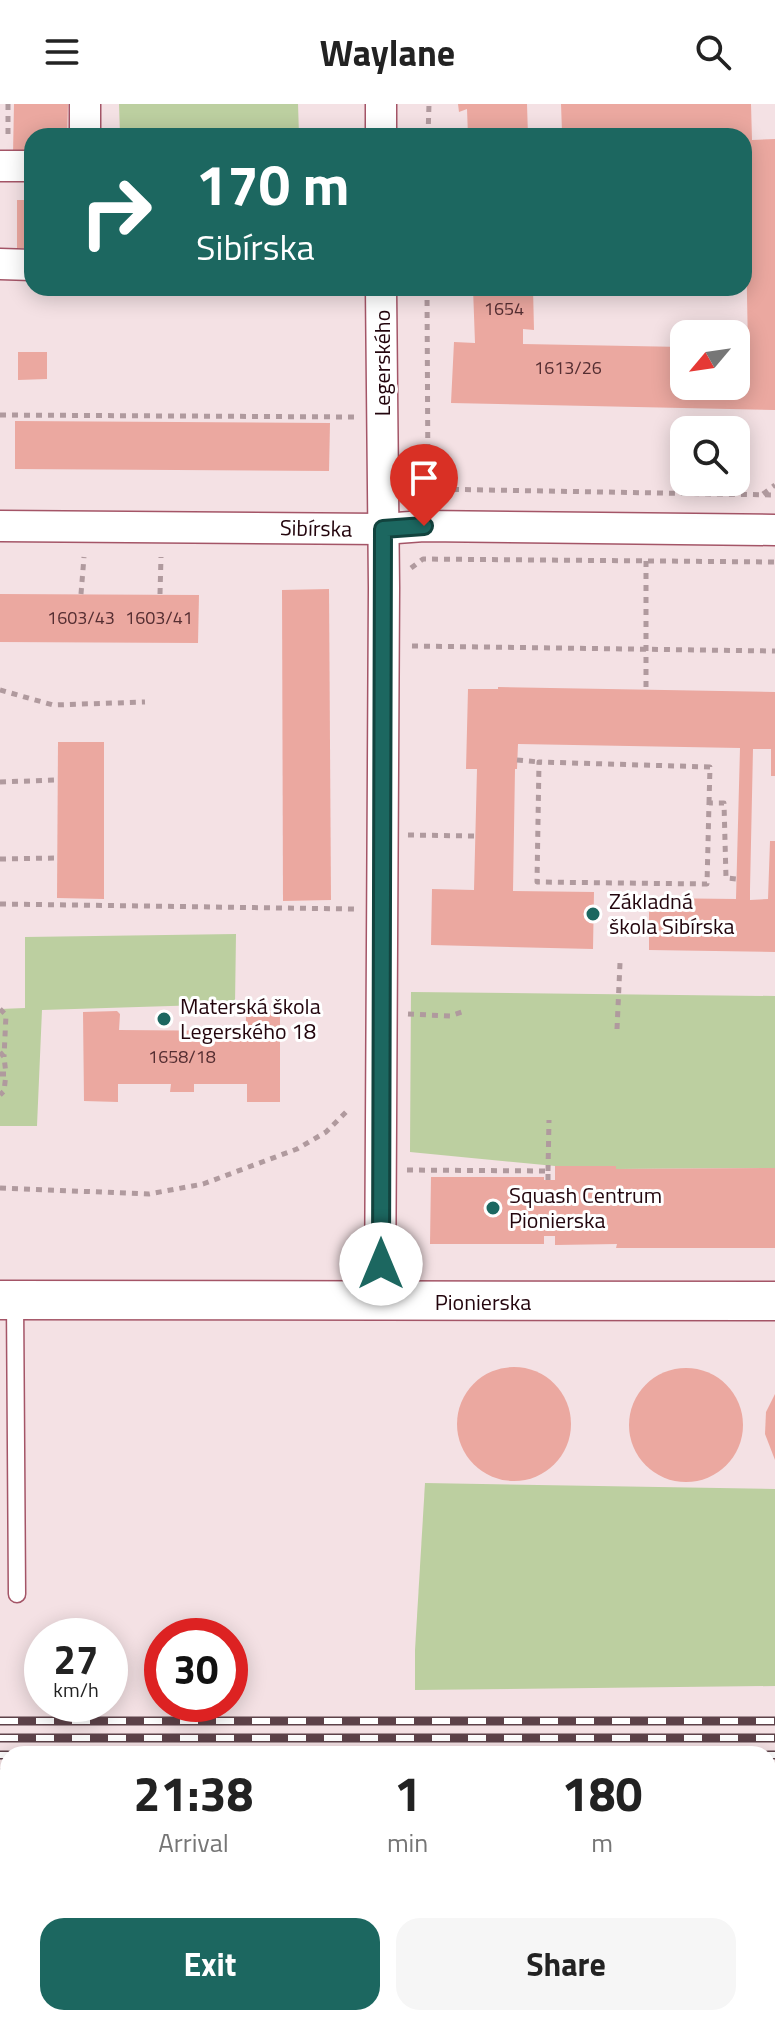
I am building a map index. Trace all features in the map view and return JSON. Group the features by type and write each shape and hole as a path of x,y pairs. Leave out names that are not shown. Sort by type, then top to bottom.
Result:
{"street":[{"path":"85,104 85,128"},
{"path":"381,104 381,128"},
{"path":"0,166 24,166"},
{"path":"0,264 24,265"},
{"name":"Legerského","path":"380,1302 381,296"},
{"name":"Sibírska","path":"0,526 775,530"},
{"name":"Pionierska","path":"7,1300 775,1301"}],"lane":[{"path":"7,1300 17,1594"}],"path":[{"path":"428,128 429,104"},
{"path":"424,502 429,489 427,296"},
{"path":"0,415 359,417"},
{"path":"763,495 775,485"},
{"path":"429,489 775,495"},
{"path":"81,594 84,557"},
{"path":"160,594 161,557"},
{"path":"406,575 414,564 423,559 775,562"},
{"path":"646,561 646,690"},
{"path":"404,646 775,651"},
{"path":"0,690 53,705 145,702"},
{"path":"517,760 710,767 707,884 537,882 539,762"},
{"path":"0,782 57,780"},
{"path":"709,803 724,803 726,878 737,879"},
{"path":"403,835 475,836"},
{"path":"0,859 57,858"},
{"path":"0,904 360,909"},
{"path":"617,1029 620,963"},
{"path":"0,1009 6,1015 2,1055 6,1082 0,1095"},
{"path":"403,1014 450,1016 462,1012"},
{"path":"0,1188 149,1194 203,1184 297,1149 326,1132 347,1111"},
{"path":"548,1180 549,1120"},
{"path":"402,1170 548,1171"}],"green space":[{"path":"119,104 298,104 299,128 120,128"},
{"path":"236,934 235,1004 42,1010 37,1126 0,1126 0,1009 25,1008 25,937"},
{"path":"411,992 775,996 775,1168 616,1169 616,1166 555,1166 410,1152"},
{"path":"425,1483 775,1489 775,1686 415,1690"}],"building":[{"path":"14,104 68,104 67,128 24,128 24,157 13,154"},
{"path":"458,104 527,104 528,128 468,128 467,109 459,112"},
{"path":"561,104 751,104 752,128 562,128"},
{"path":"775,139 775,410 451,403 454,342 475,343 473,296 533,296 534,330 523,329 523,344 670,347 670,400 750,400 747,296 752,296 752,140"},
{"path":"17,200 24,200 24,248 17,248"},
{"path":"18,352 47,352 47,379 18,380"},
{"path":"15,421 330,423 329,471 15,469"},
{"path":"329,589 331,900 283,901 282,590"},
{"path":"0,594 199,595 198,643 0,642"},
{"path":"468,689 775,692 775,776 771,776 771,749 753,749 750,900 768,899 770,841 775,841 775,952 649,950 649,898 736,899 740,748 518,744 513,891 594,892 593,949 431,945 432,889 474,890 477,769 466,769"},
{"path":"58,742 104,742 104,899 57,898"},
{"path":"117,1011 120,1014 119,1030 246,1031 246,1012 280,1012 280,1102 247,1102 247,1084 194,1084 194,1092 170,1092 171,1084 118,1084 118,1102 84,1101 83,1012"},
{"path":"555,1166 616,1166 616,1169 775,1168 775,1248 555,1245 555,1236 544,1236 544,1244 430,1244 431,1177 544,1177 544,1180 555,1180"},
{"path":"514,1367 536,1371 554,1384 567,1402 571,1424 567,1446 554,1464 536,1477 514,1481 492,1477 474,1464 461,1446 457,1424 461,1402 474,1384 492,1371"},
{"path":"686,1368 708,1372 726,1385 739,1403 743,1425 739,1447 726,1465 708,1478 686,1482 664,1478 646,1465 633,1447 629,1425 633,1403 646,1385 664,1372"},
{"path":"775,1394 775,1460 765,1434 766,1412"}],"railway":[{"path":"0,1721 775,1721"},
{"path":"0,1738 775,1738"}],"place":[{"name":"Základná škola Sibírska","path":"593,914"},
{"name":"Materská škola Legerského 18","path":"164,1019"},
{"name":"Squash Centrum Pionierska","path":"493,1208"}],"route":[{"path":"381,1264 383,529 424,526"}]}
